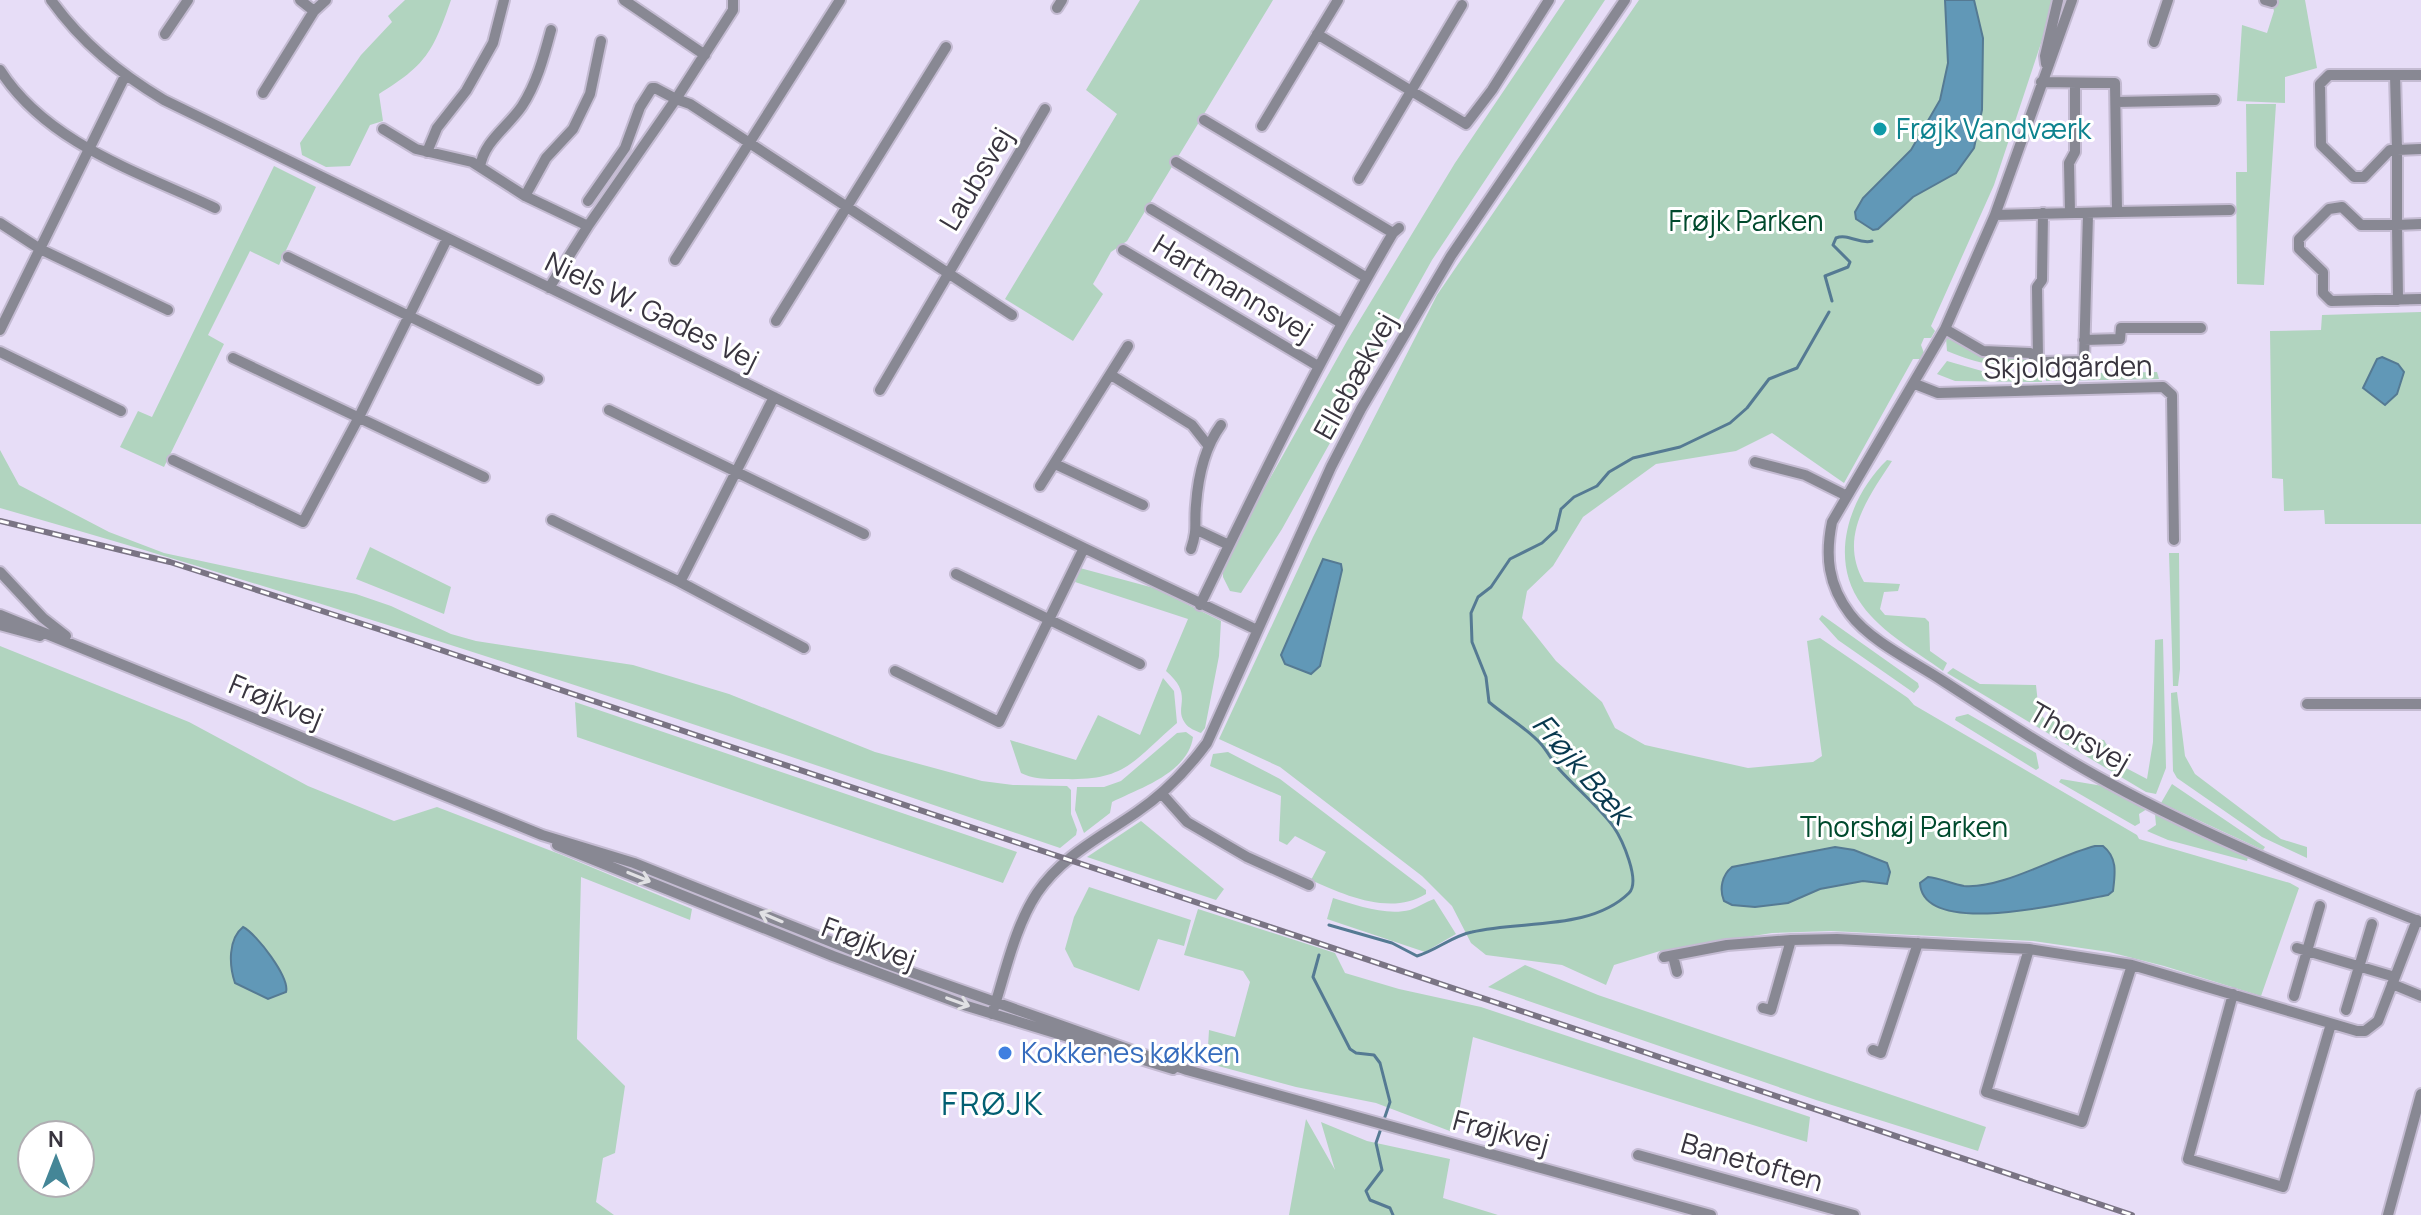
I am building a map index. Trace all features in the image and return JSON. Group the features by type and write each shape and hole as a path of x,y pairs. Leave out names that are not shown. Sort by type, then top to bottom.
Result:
{"street":[{"name":"Niels W. Gades Vej","path":"51,0 89,46 125,76 164,100 1257,630"},
{"path":"165,34 188,0"},
{"path":"300,0 314,11"},
{"path":"263,93 314,11 326,0"},
{"path":"427,152 437,128 466,91 493,43 504,0"},
{"path":"624,0 705,55"},
{"path":"549,288 705,55 733,10 733,0"},
{"path":"675,260 840,0"},
{"path":"1262,126 1338,0"},
{"path":"1317,34 1412,93 1460,121 1469,123 1549,0"},
{"name":"Ellebækvej","path":"992,1014 1023,918 1037,894 1068,859 1162,794 1187,770 1207,743 1331,467 1368,396 1451,256 1625,0"},
{"name":"Thorsvej","path":"2046,66 2045,56 2058,0"},
{"name":"Thorsvej","path":"2072,0 1995,215 1945,329 1832,522 1827,563 1834,589 1851,616 1872,635 2000,718 2109,783 2183,820 2419,921"},
{"path":"2154,42 2168,0"},
{"path":"1359,179 1462,5"},
{"path":"480,167 482,152 522,106 542,65 551,30"},
{"path":"525,196 546,158 573,129 590,94 601,41"},
{"path":"776,321 946,47"},
{"path":"0,70 42,117 90,149 215,208"},
{"path":"2421,75 2329,75 2320,84 2321,145 2354,177 2364,177 2390,150 2421,149"},
{"path":"2395,75 2398,300"},
{"path":"0,330 125,76"},
{"path":"2041,82 2115,83 2117,212"},
{"path":"2070,213 2069,163 2075,152 2075,83"},
{"name":"Laubsvej","path":"588,201 625,148 640,107 652,88 690,104 1012,315"},
{"path":"2117,102 2215,100"},
{"name":"Laubsvej","path":"880,390 1045,109"},
{"name":"Hartmannsvej","path":"1200,605 1318,366 1396,230 1204,120"},
{"path":"383,129 416,149 472,162 525,196 588,226"},
{"path":"1176,162 1367,278"},
{"path":"2421,224 2361,225 2342,207 2329,209 2299,239 2299,249 2323,272 2323,293 2331,301 2421,299"},
{"name":"Hartmannsvej","path":"1151,209 1341,323"},
{"path":"1995,215 2230,210"},
{"path":"2038,359 2037,287 2042,280 2043,213"},
{"path":"1945,329 1983,351 2030,353 2042,362 2084,361 2088,214"},
{"path":"0,223 40,249 168,310"},
{"path":"173,460 303,522 447,239"},
{"name":"Hartmannsvej","path":"1123,250 1318,366"},
{"path":"288,257 538,379"},
{"path":"2084,340 2120,339 2121,328 2201,328"},
{"path":"1040,486 1128,346"},
{"path":"0,352 121,411"},
{"path":"233,358 484,477"},
{"path":"1111,375 1192,425 1207,444"},
{"name":"Skjoldgården","path":"1915,384 1938,393 2163,387 2172,395 2174,540"},
{"path":"680,582 774,397"},
{"path":"609,410 864,534"},
{"path":"1191,549 1197,530 1195,506 1207,444 1221,425"},
{"path":"1755,462 1805,475 1847,496"},
{"path":"1055,464 1143,505"},
{"path":"552,520 680,582 804,648"},
{"path":"1197,530 1229,545"},
{"path":"895,671 999,722 1084,548"},
{"path":"0,572 43,618 80,648"},
{"path":"956,574 1140,664"},
{"name":"Frøjkvej","path":"0,615 542,835 648,868 882,962 1187,1070 1711,1215"},
{"name":"Frøjkvej","path":"0,625 80,648"},
{"path":"2307,704 2421,704"},
{"path":"1162,794 1187,822 1247,857 1309,885"},
{"name":"Frøjkvej","path":"542,835 805,945 992,1014 1148,1063 1187,1070"},
{"path":"2294,996 2302,950 2320,906"},
{"path":"1677,972 1669,956 1727,945 1791,940 2029,949 2132,965 2357,1031 2372,1027 2378,1021 2419,921"},
{"path":"2346,1010 2372,924"},
{"path":"1763,1008 1771,1010 1791,940"},
{"path":"1873,1050 1881,1053 1918,943"},
{"path":"2029,949 1986,1092 2082,1122 2132,965"},
{"path":"2302,950 2359,966 2421,996"},
{"path":"2233,994 2188,1159 2283,1187 2331,1024"},
{"path":"2388,1215 2421,1094"},
{"name":"Banetoften","path":"1638,1155 1854,1215"},
{"path":"1658,1215 1662,1202"}],"green space":[{"path":"405,0 451,0 439,33 426,56 408,74 379,94 383,121 370,125 350,166 326,167 302,155 300,143 361,55 392,22 388,16"},
{"path":"1140,0 1273,0 1127,241 1111,252 1093,284 1103,294 1073,341 1005,299 1117,114 1086,90"},
{"path":"1565,0 1605,0 1432,260 1282,529 1241,593 1230,591 1223,572 1241,530 1347,341 1455,163"},
{"name":"Frøjk Parken","path":"1639,0 2052,0 2048,22 1994,185 1931,326 1935,331 1931,338 1924,338 1921,359 1913,359 1844,483 1772,433 1736,451 1656,464 1583,517 1553,566 1527,591 1522,618 1556,661 1602,702 1615,728 1645,745 1748,768 1813,762 1822,756 1807,641 1820,638 1914,705 2137,835 2139,839 2299,888 2261,996 2109,952 2033,941 1831,931 1772,933 1660,951 1614,965 1606,985 1562,965 1486,955 1471,943 1452,906 1422,876 1280,767 1219,739 1313,537 1437,295"},
{"path":"2271,0 2305,0 2317,68 2285,77 2285,103 2237,101 2242,25 2267,33 2274,11"},
{"path":"2246,104 2276,104 2264,285 2237,284 2236,172 2247,172"},
{"path":"274,166 316,187 279,265 250,251 208,335 224,344 164,467 120,447 138,411 152,417"},
{"path":"2421,312 2421,524 2325,524 2324,510 2284,511 2283,479 2272,478 2270,331 2321,330 2322,315"},
{"path":"1946,338 1997,358 2030,357 2036,360 2036,367 1970,360 1947,351"},
{"path":"1947,361 1996,375 2042,374 2042,382 1955,381 1937,374"},
{"path":"2157,372 2159,379 2046,381 2046,374"},
{"path":"0,450 19,485 109,532 164,553 356,594 391,606 451,634 476,641 633,665 729,694 875,752 982,781 1067,786 1071,790 1071,814 1076,835 1060,848 532,671 267,587 0,508"},
{"path":"1887,460 1892,461 1859,518 1854,549 1857,565 1864,582 1900,584 1898,591 1884,592 1880,609 1885,615 1925,618 1929,622 1930,651 1947,663 1943,671 1889,633 1870,615 1852,587 1846,568 1845,549 1853,510 1862,492"},
{"path":"370,547 451,587 444,614 356,579"},
{"path":"2169,553 2179,553 2178,686 2173,686"},
{"path":"1080,568 1154,588 1221,621 1219,656 1205,728 1201,733 1185,723 1181,712 1180,687 1166,671 1188,619 1075,582"},
{"path":"1822,615 1918,683 1919,687 1914,693 1838,640 1819,619"},
{"path":"2163,639 2166,768 2156,794 2146,792 1947,673 1953,668 1980,684 2036,685 2039,713 2045,719 2070,722 2073,737 2104,740 2108,747 2107,758 2147,779 2153,742 2155,640"},
{"path":"0,646 189,722 308,786 394,821 437,807 692,909 690,920 581,877 577,1039 625,1086 615,1153 603,1158 596,1202 614,1215 0,1215"},
{"path":"1163,678 1174,691 1177,723 1127,766 1085,779 1042,779 1021,773 1010,740 1076,760 1098,715 1140,735"},
{"path":"2177,692 2185,756 2195,774 2281,839 2307,847 2307,858 2262,837 2177,778 2173,771 2171,693"},
{"path":"575,702 1017,852 1003,883 577,737"},
{"path":"1968,714 2036,753 2039,768 2036,770 1955,720"},
{"path":"1186,732 1193,737 1189,750 1173,770 1112,802 1110,813 1084,833 1075,810 1077,787 1104,787 1121,781 1177,733"},
{"path":"1228,752 1280,779 1426,890 1426,894 1398,903 1383,903 1353,897 1311,880 1326,852 1295,836 1287,845 1279,841 1281,796 1210,766 1213,754"},
{"path":"2061,779 2103,786 2147,809 2139,814 2140,823 2135,826 2059,782"},
{"path":"2172,784 2265,847 2263,850 2161,803"},
{"path":"2155,814 2248,857 2247,861 2168,840 2147,831 2156,825"},
{"path":"1141,821 1224,889 1216,900 1087,857"},
{"path":"1089,887 1191,920 1184,946 1158,939 1139,991 1074,967 1065,949 1074,917"},
{"path":"1333,898 1391,912 1410,910 1434,899 1456,934 1425,952 1327,919"},
{"path":"1198,909 1335,953 1345,973 1399,989 1481,1007 1810,1117 1807,1142 1473,1037 1455,1133 1376,1103 1296,1087 1207,1063 1209,1030 1235,1037 1250,982 1243,971 1184,955"},
{"path":"1525,965 1598,995 1986,1127 1978,1151 1816,1100 1488,987"},
{"path":"1306,1119 1335,1170 1321,1122 1367,1141 1450,1159 1443,1198 1498,1215 1289,1215"}],"water":[{"path":"1945,0 1974,0 1983,38 1982,110 1974,148 1956,173 1913,197 1878,229 1873,230 1856,219 1855,212 1863,198 1911,150 1940,100 1948,63"},
{"path":"2382,357 2398,364 2404,372 2397,394 2385,405 2363,388 2377,359"},
{"path":"1323,559 1341,564 1342,570 1320,666 1311,674 1285,664 1281,655"},
{"path":"2095,846 2103,846 2113,861 2113,891 2108,895 2034,909 1972,913 1946,910 1928,900 1920,883 1928,877 1964,886 1979,886"},
{"path":"1835,847 1854,850 1887,863 1890,872 1887,884 1863,881 1820,889 1788,903 1755,907 1732,905 1724,901 1722,882 1732,867"},
{"path":"243,927 271,957 283,977 286,992 268,999 235,983 232,945"}],"waterway":[{"name":"Frøjk Bæk","path":"1832,301 1825,276 1848,267 1850,262 1833,245 1836,238 1872,241"},
{"name":"Frøjk Bæk","path":"1329,925 1392,943 1417,956 1472,932 1575,919 1613,905 1629,893 1632,870 1613,826 1559,769 1535,738 1489,702 1486,677 1472,642 1471,613 1478,597 1491,587 1510,559 1542,543 1556,530 1561,509 1574,497 1597,486 1609,472 1633,458 1680,447 1730,423 1747,408 1769,379 1797,368 1829,312"},
{"name":"Frøjk Bæk","path":"1319,955 1313,977 1350,1049 1356,1053 1374,1055 1380,1063 1390,1102 1376,1143 1382,1170 1366,1191 1370,1200 1390,1208 1393,1215"}],"railway":[{"path":"0,521 170,562 378,629 2132,1215"}],"place":[{"name":"Frøjk Vandværk","path":"1880,129"},
{"name":"Kokkenes køkken","path":"1005,1053"}],"district":[{"name":"FRØJK","path":"993,1104"}],"park label":[{"name":"Thorshøj Parken","path":"1904,827"}]}
